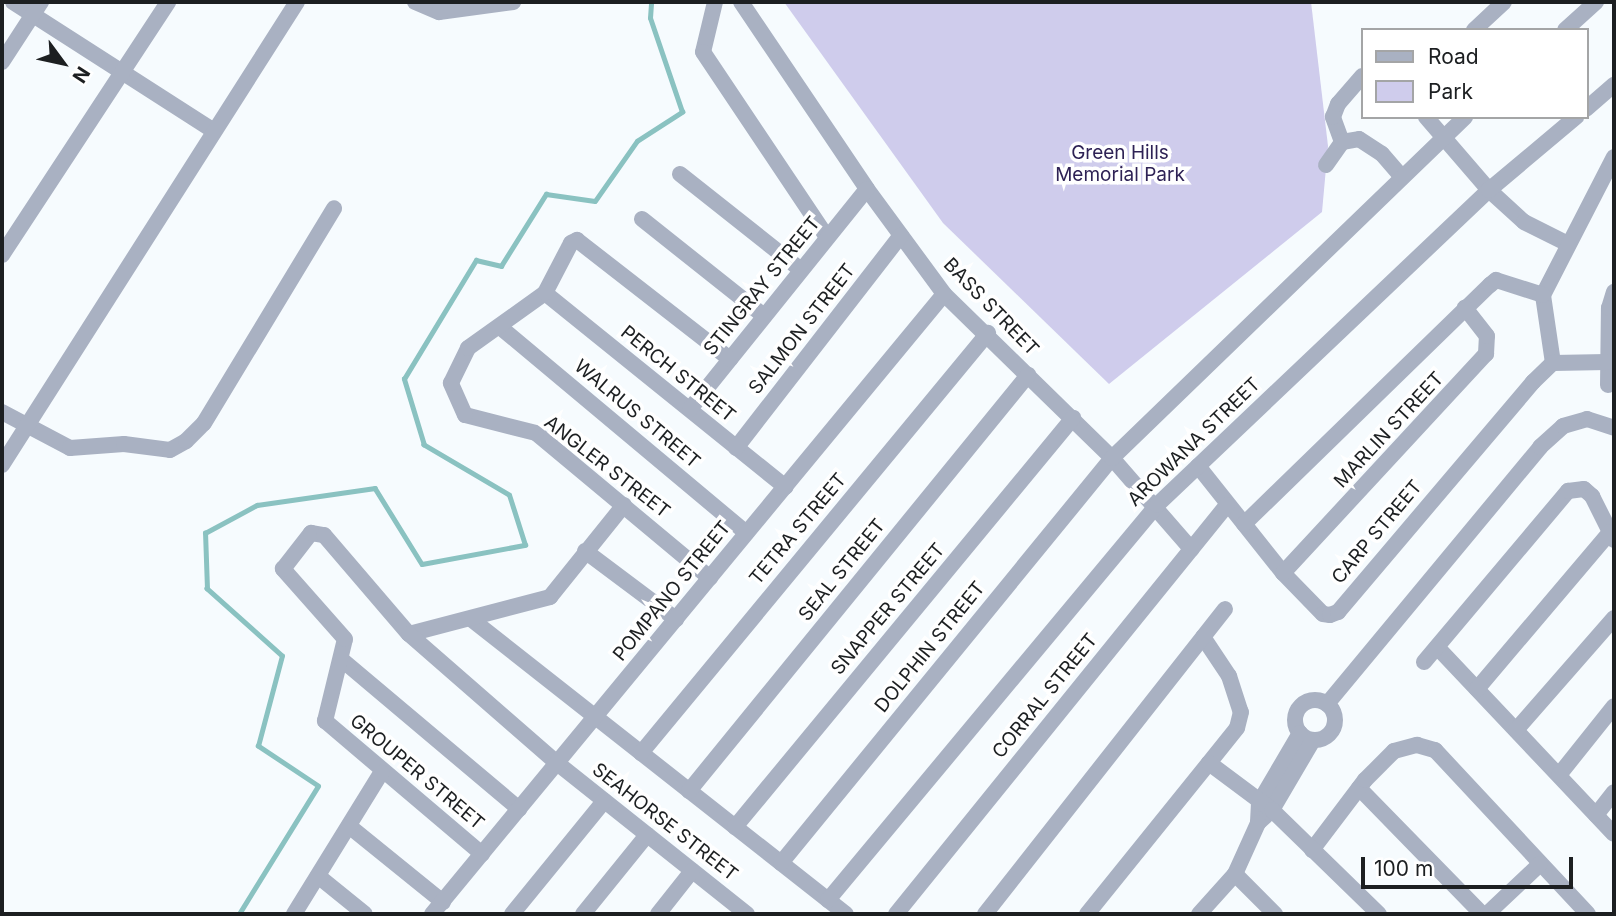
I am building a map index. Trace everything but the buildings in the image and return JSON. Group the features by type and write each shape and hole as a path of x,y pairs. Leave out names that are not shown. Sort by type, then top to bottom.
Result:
{"street":[{"path":"13,2 37,8 122,72 212,130"},
{"path":"2,254 168,2"},
{"path":"2,465 212,130 297,2"},
{"path":"415,2 439,12 513,2"},
{"path":"715,2 703,52 827,237"},
{"name":"BASS STREET","path":"741,2 867,189 944,294 988,333 1112,458 1157,505 1191,549"},
{"path":"1476,28 1504,2"},
{"path":"1567,28 1596,2"},
{"path":"2,62 37,8"},
{"path":"1342,142 1334,117 1338,104 1360,78"},
{"path":"1588,107 1614,85"},
{"path":"1428,119 1489,190 1524,222 1568,244"},
{"name":"DOLPHIN STREET","path":"780,863 1112,458 1463,119"},
{"name":"AROWANA STREET","path":"828,900 1157,505 1489,190 1574,119"},
{"path":"1326,165 1342,142 1348,138 1369,144 1401,176"},
{"path":"1607,362 1553,363 1543,295 1614,157"},
{"path":"680,174 802,270"},
{"name":"STINGRAY STREET","path":"690,409 867,189"},
{"path":"2,412 70,448 124,444 170,450 186,441 204,423 334,208"},
{"path":"642,219 764,316"},
{"name":"SALMON STREET","path":"736,448 901,235"},
{"path":"500,327 545,293 571,243 583,243 730,359"},
{"path":"1244,524 1496,281 1543,295"},
{"path":"1608,386 1607,362 1614,292"},
{"name":"PERCH STREET","path":"545,293 785,487"},
{"name":"POMPANO STREET","path":"438,908 944,294"},
{"name":"MARLIN STREET","path":"1283,573 1486,354 1487,336 1465,308"},
{"name":"ANGLER STREET","path":"500,327 468,348 457,365 451,383 465,415 536,433 710,578"},
{"name":"WALRUS STREET","path":"500,327 747,533"},
{"name":"TETRA STREET","path":"641,753 988,333"},
{"name":"CARP STREET","path":"1198,466 1283,573 1323,614 1338,612 1508,408 1553,363"},
{"name":"SEAL STREET","path":"689,790 1028,375"},
{"name":"SNAPPER STREET","path":"735,827 1073,418"},
{"path":"1327,704 1540,447 1563,426 1587,419 1614,428"},
{"path":"1424,662 1568,491 1584,489 1592,496 1612,536 1477,689"},
{"path":"410,634 550,597 624,505"},
{"name":"CORRAL STREET","path":"896,914 1227,505"},
{"name":"SEAHORSE STREET","path":"341,659 344,634 284,575 284,564 311,533 324,535 410,634 557,763 692,870 736,911"},
{"path":"585,551 676,619"},
{"path":"985,914 1225,609"},
{"path":"1516,730 1614,618"},
{"path":"471,619 846,914"},
{"path":"1087,914 1237,728 1241,712 1228,676 1203,637"},
{"path":"1437,647 1614,834"},
{"path":"341,659 519,809"},
{"name":"GROUPER STREET","path":"341,659 325,721 381,773 482,854"},
{"path":"1306,737 1295,717 1300,706 1309,701 1327,704"},
{"path":"1306,737 1328,736 1335,724 1327,704"},
{"path":"1559,775 1614,706"},
{"path":"1208,910 1235,874 1266,806 1306,737"},
{"path":"1312,850 1359,788 1394,751 1417,746 1435,750 1588,914"},
{"path":"1209,763 1266,806 1379,914"},
{"path":"294,914 381,773"},
{"path":"1359,788 1482,914"},
{"path":"1596,815 1614,792"},
{"path":"512,914 604,801"},
{"path":"349,826 438,908"},
{"path":"583,914 647,835"},
{"path":"1488,914 1540,864"},
{"path":"658,914 692,870"},
{"path":"1235,874 1275,914"},
{"path":"318,876 365,914"}],"green space":[{"name":"Green Hills Memorial Park","path":"784,2 1311,2 1328,146 1322,212 1109,384 943,223"}],"waterway":[{"path":"239,914 318,786 258,746 282,656 207,589 205,533 257,505 375,488 422,564 525,545 509,495 424,445 404,379 476,260 501,266 546,194 595,201 637,141 682,112 650,18 651,2"}]}
